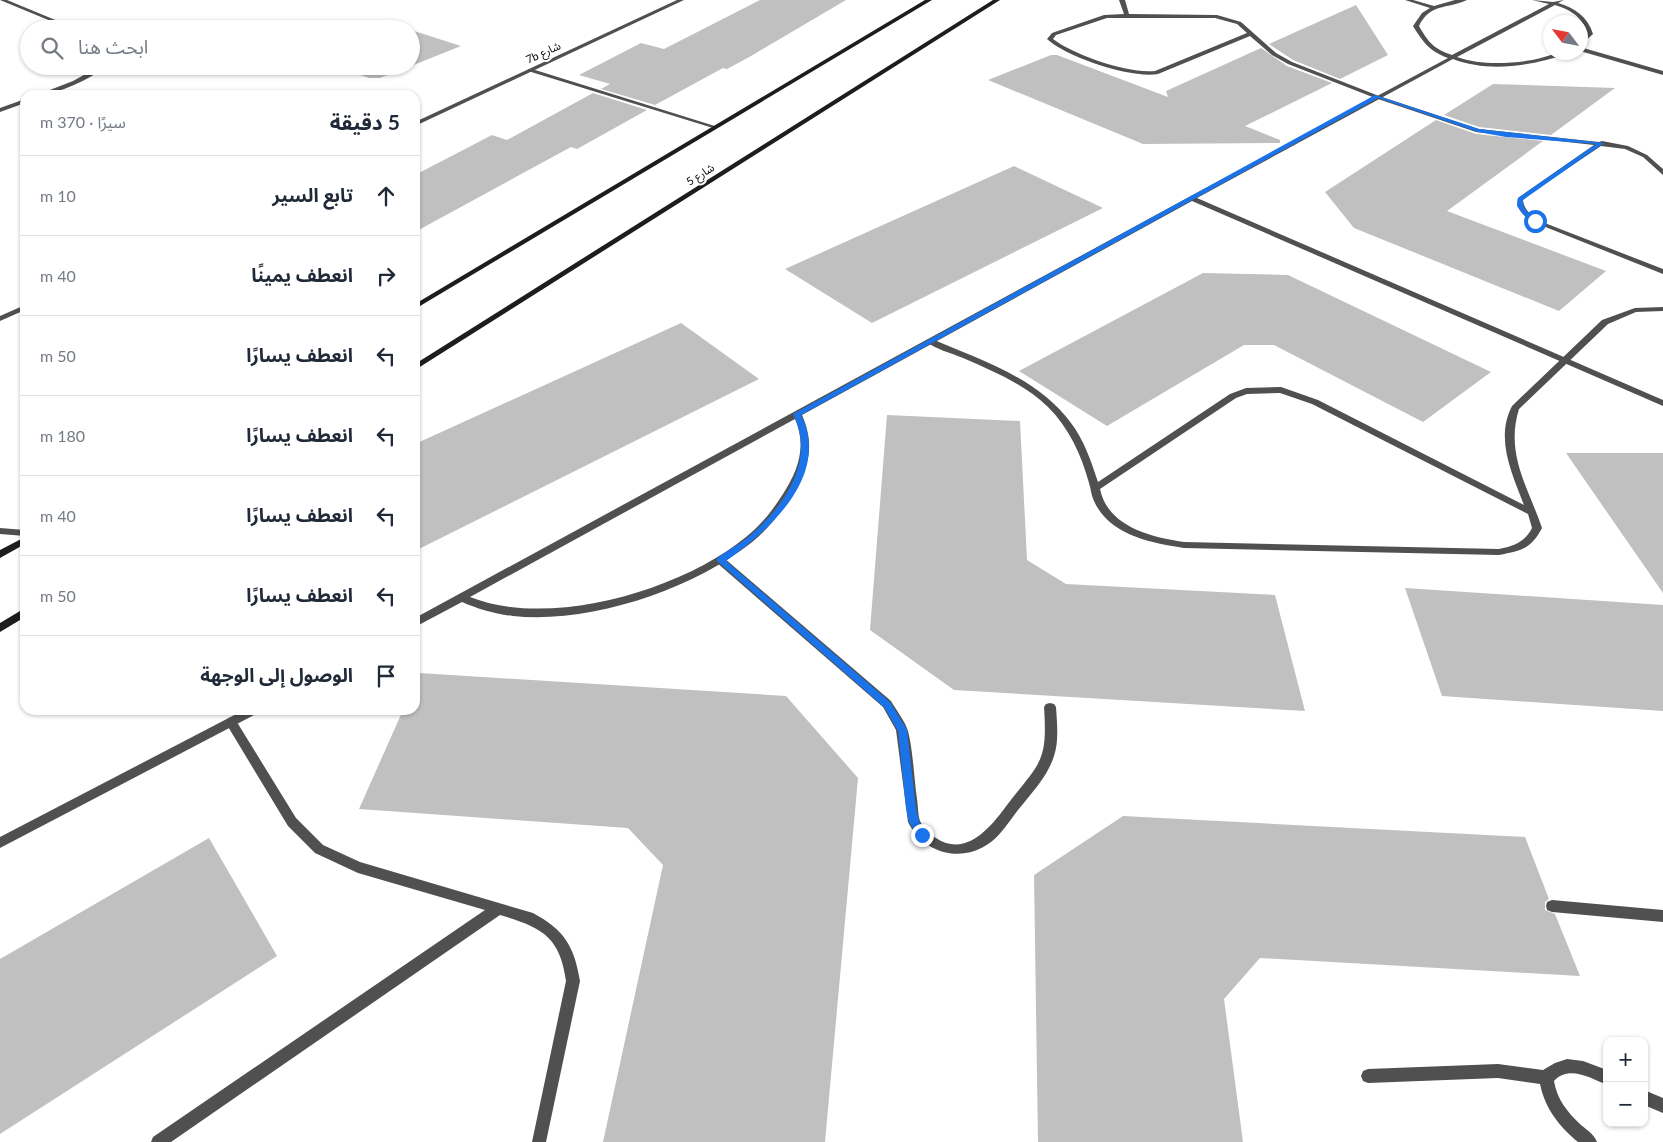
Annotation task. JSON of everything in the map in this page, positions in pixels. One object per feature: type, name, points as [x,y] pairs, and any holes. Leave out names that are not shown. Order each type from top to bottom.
[{"type":"street","points":[[3,0],[53,20]]},
{"type":"street","name":"7b شارع","points":[[420,122],[681,0]]},
{"type":"street","points":[[420,304],[929,0]]},
{"type":"street","name":"شارع 5","points":[[420,365],[997,0]]},
{"type":"street","points":[[1122,0],[1127,15]]},
{"type":"street","points":[[1408,0],[1435,8]]},
{"type":"street","points":[[1464,0],[1435,8],[1418,19],[1416,26],[1418,33],[1435,50],[1450,57],[1480,62],[1518,64],[1543,60]]},
{"type":"street","points":[[1535,0],[1558,2],[1578,15]]},
{"type":"street","points":[[420,620],[1377,96],[1558,2]]},
{"type":"street","points":[[1250,34],[1156,73],[1142,74],[1128,71],[1059,46],[1050,39],[1054,34],[1092,19],[1127,15],[1215,16],[1239,24],[1274,54],[1290,63],[1377,96],[1478,131],[1602,143],[1638,151],[1663,173]]},
{"type":"street","points":[[1588,25],[1590,34],[1588,36]]},
{"type":"street","points":[[1588,51],[1663,73]]},
{"type":"street","points":[[530,70],[715,127]]},
{"type":"street","points":[[53,90],[88,75]]},
{"type":"street","points":[[0,110],[20,103]]},
{"type":"street","points":[[1602,143],[1526,194],[1520,199],[1520,206],[1530,217],[1549,228],[1663,272]]},
{"type":"street","points":[[1191,198],[1663,403]]},
{"type":"street","points":[[0,319],[20,309]]},
{"type":"street","points":[[929,341],[1010,377],[1048,403],[1075,434],[1083,452],[1099,502],[1109,515],[1123,526],[1142,536],[1184,544],[1499,552],[1519,548],[1532,540],[1537,528],[1509,453],[1509,422],[1515,408],[1564,360],[1613,317],[1635,310],[1663,309]]},
{"type":"street","points":[[1095,488],[1233,396],[1263,389],[1281,390],[1316,402],[1533,513]]},
{"type":"street","points":[[462,598],[503,611],[553,612],[608,603],[649,592],[686,578],[720,560],[750,540],[773,518],[790,494],[804,463],[807,451],[803,426],[797,414]]},
{"type":"street","points":[[0,531],[20,532]]},
{"type":"street","points":[[0,555],[20,543]]},
{"type":"street","points":[[720,560],[887,704],[902,730],[914,822],[922,835],[936,844],[952,849],[969,847],[984,841],[1032,784],[1049,756],[1050,707]]},
{"type":"street","points":[[0,628],[20,615]]},
{"type":"street","points":[[0,843],[245,715]]},
{"type":"street","points":[[232,722],[292,822],[319,849],[358,867],[498,910],[528,916],[547,926],[562,940],[571,960],[574,981],[539,1142]]},
{"type":"street","points":[[1552,906],[1663,916]]},
{"type":"street","points":[[158,1142],[498,910]]},
{"type":"street","points":[[1546,1078],[1553,1069],[1564,1065],[1579,1066],[1603,1076]]},
{"type":"street","points":[[1368,1076],[1498,1070],[1546,1078]]},
{"type":"street","points":[[1546,1078],[1552,1103],[1561,1117],[1590,1142]]},
{"type":"street","points":[[1648,1099],[1663,1106]]},
{"type":"building","points":[[760,0],[846,0],[751,56],[727,69],[723,68],[655,105],[601,89],[610,84],[579,75],[641,43],[664,49]]},
{"type":"building","points":[[1356,5],[1388,55],[1340,79],[1293,60],[1269,44]]},
{"type":"building","points":[[420,33],[461,46],[420,62]]},
{"type":"building","points":[[1261,48],[1287,66],[1332,83],[1245,126],[1280,140],[1280,143],[1143,144],[988,80],[1051,55],[1057,55],[1168,97],[1166,91]]},
{"type":"building","points":[[360,75],[388,75],[380,78],[369,78]]},
{"type":"building","points":[[1493,84],[1615,88],[1551,135],[1479,127],[1444,115]]},
{"type":"building","points":[[593,93],[647,110],[577,149],[571,147],[420,229],[420,172],[492,135],[507,140]]},
{"type":"building","points":[[1436,120],[1476,134],[1543,141],[1447,211],[1606,271],[1559,311],[1354,228],[1325,192]]},
{"type":"building","points":[[1014,166],[1103,208],[872,323],[785,269]]},
{"type":"building","points":[[1203,273],[1288,275],[1491,372],[1423,422],[1274,345],[1244,345],[1107,426],[1019,371]]},
{"type":"building","points":[[681,323],[759,379],[420,548],[420,442]]},
{"type":"building","points":[[887,415],[1020,421],[1027,560],[1066,584],[1275,595],[1305,711],[954,690],[870,630]]},
{"type":"building","points":[[1566,453],[1663,453],[1663,593]]},
{"type":"building","points":[[1405,588],[1663,605],[1663,711],[1442,696]]},
{"type":"building","points":[[420,673],[786,696],[858,778],[825,1142],[603,1142],[663,865],[628,828],[359,809],[401,715],[420,715]]},
{"type":"building","points":[[1123,816],[1525,837],[1549,899],[1545,902],[1545,910],[1555,914],[1580,976],[1260,958],[1224,999],[1243,1142],[1038,1142],[1034,875]]},
{"type":"building","points":[[209,838],[277,956],[0,1134],[0,959]]},
{"type":"route","points":[[922,835],[914,822],[911,808],[902,730],[887,704],[720,560],[750,540],[773,518],[790,494],[804,463],[807,451],[803,426],[797,414],[1377,96],[1464,127],[1492,134],[1602,143],[1520,199],[1520,206],[1535,221]]}]
